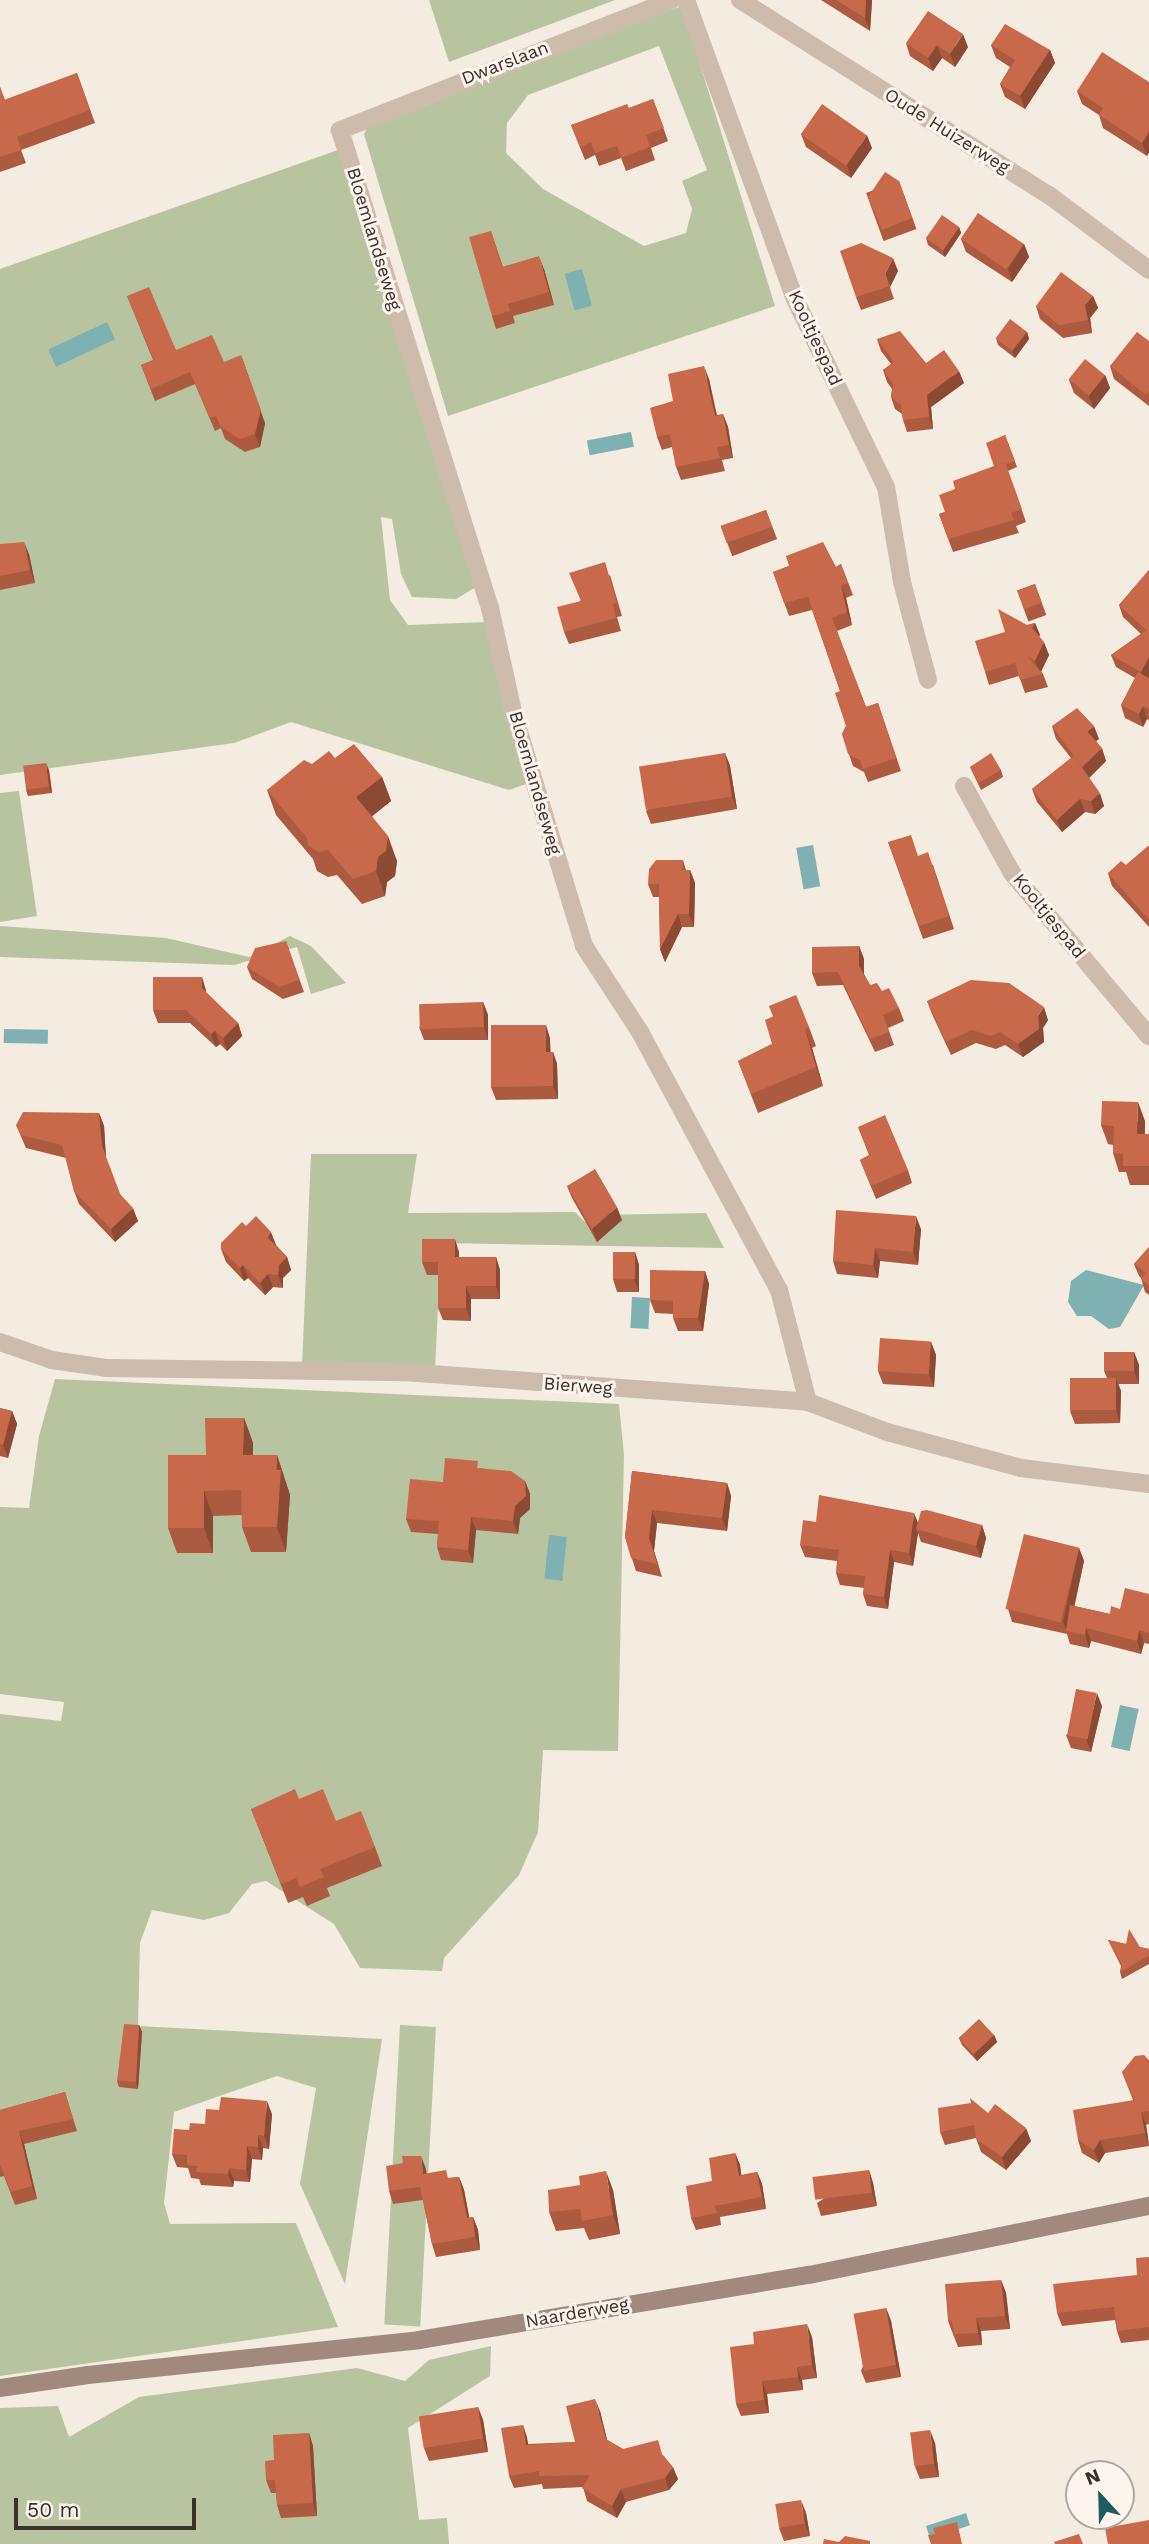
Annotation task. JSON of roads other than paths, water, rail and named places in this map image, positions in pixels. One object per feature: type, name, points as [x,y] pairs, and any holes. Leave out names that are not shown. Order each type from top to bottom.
[{"type":"main road","name":"Naarderweg","points":[[0,2388],[88,2375],[419,2340],[808,2275],[1149,2206]]},
{"type":"street","name":"Dwarslaan","points":[[340,130],[672,0]]},
{"type":"street","name":"Kooltjespad","points":[[686,0],[794,297],[886,487],[902,582],[928,680]]},
{"type":"street","name":"Oude Huizerweg","points":[[740,0],[1049,195],[1149,270]]},
{"type":"street","name":"Bloemlandseweg","points":[[340,130],[490,608],[513,712],[584,946],[640,1032],[779,1290],[808,1402]]},
{"type":"street","name":"Kooltjespad","points":[[964,786],[1012,873],[1149,1036]]},
{"type":"street","name":"Bierweg","points":[[0,1342],[52,1360],[107,1368],[404,1372],[808,1402],[887,1432],[1021,1468],[1149,1484]]},
{"type":"water","points":[[582,269],[592,306],[574,310],[565,274]]},
{"type":"water","points":[[107,322],[115,339],[56,367],[48,349]]},
{"type":"water","points":[[631,432],[634,447],[590,455],[587,441]]},
{"type":"water","points":[[813,845],[820,886],[804,889],[796,848]]},
{"type":"water","points":[[4,1029],[48,1030],[48,1044],[4,1043]]},
{"type":"water","points":[[1086,1270],[1144,1285],[1120,1327],[1109,1329],[1091,1316],[1077,1316],[1068,1302],[1071,1281]]},
{"type":"water","points":[[632,1297],[650,1298],[648,1329],[630,1328]]},
{"type":"water","points":[[549,1535],[567,1537],[562,1581],[544,1579]]},
{"type":"water","points":[[1120,1705],[1139,1709],[1130,1751],[1111,1747]]},
{"type":"water","points":[[966,2513],[970,2525],[930,2538],[926,2526]]}]
